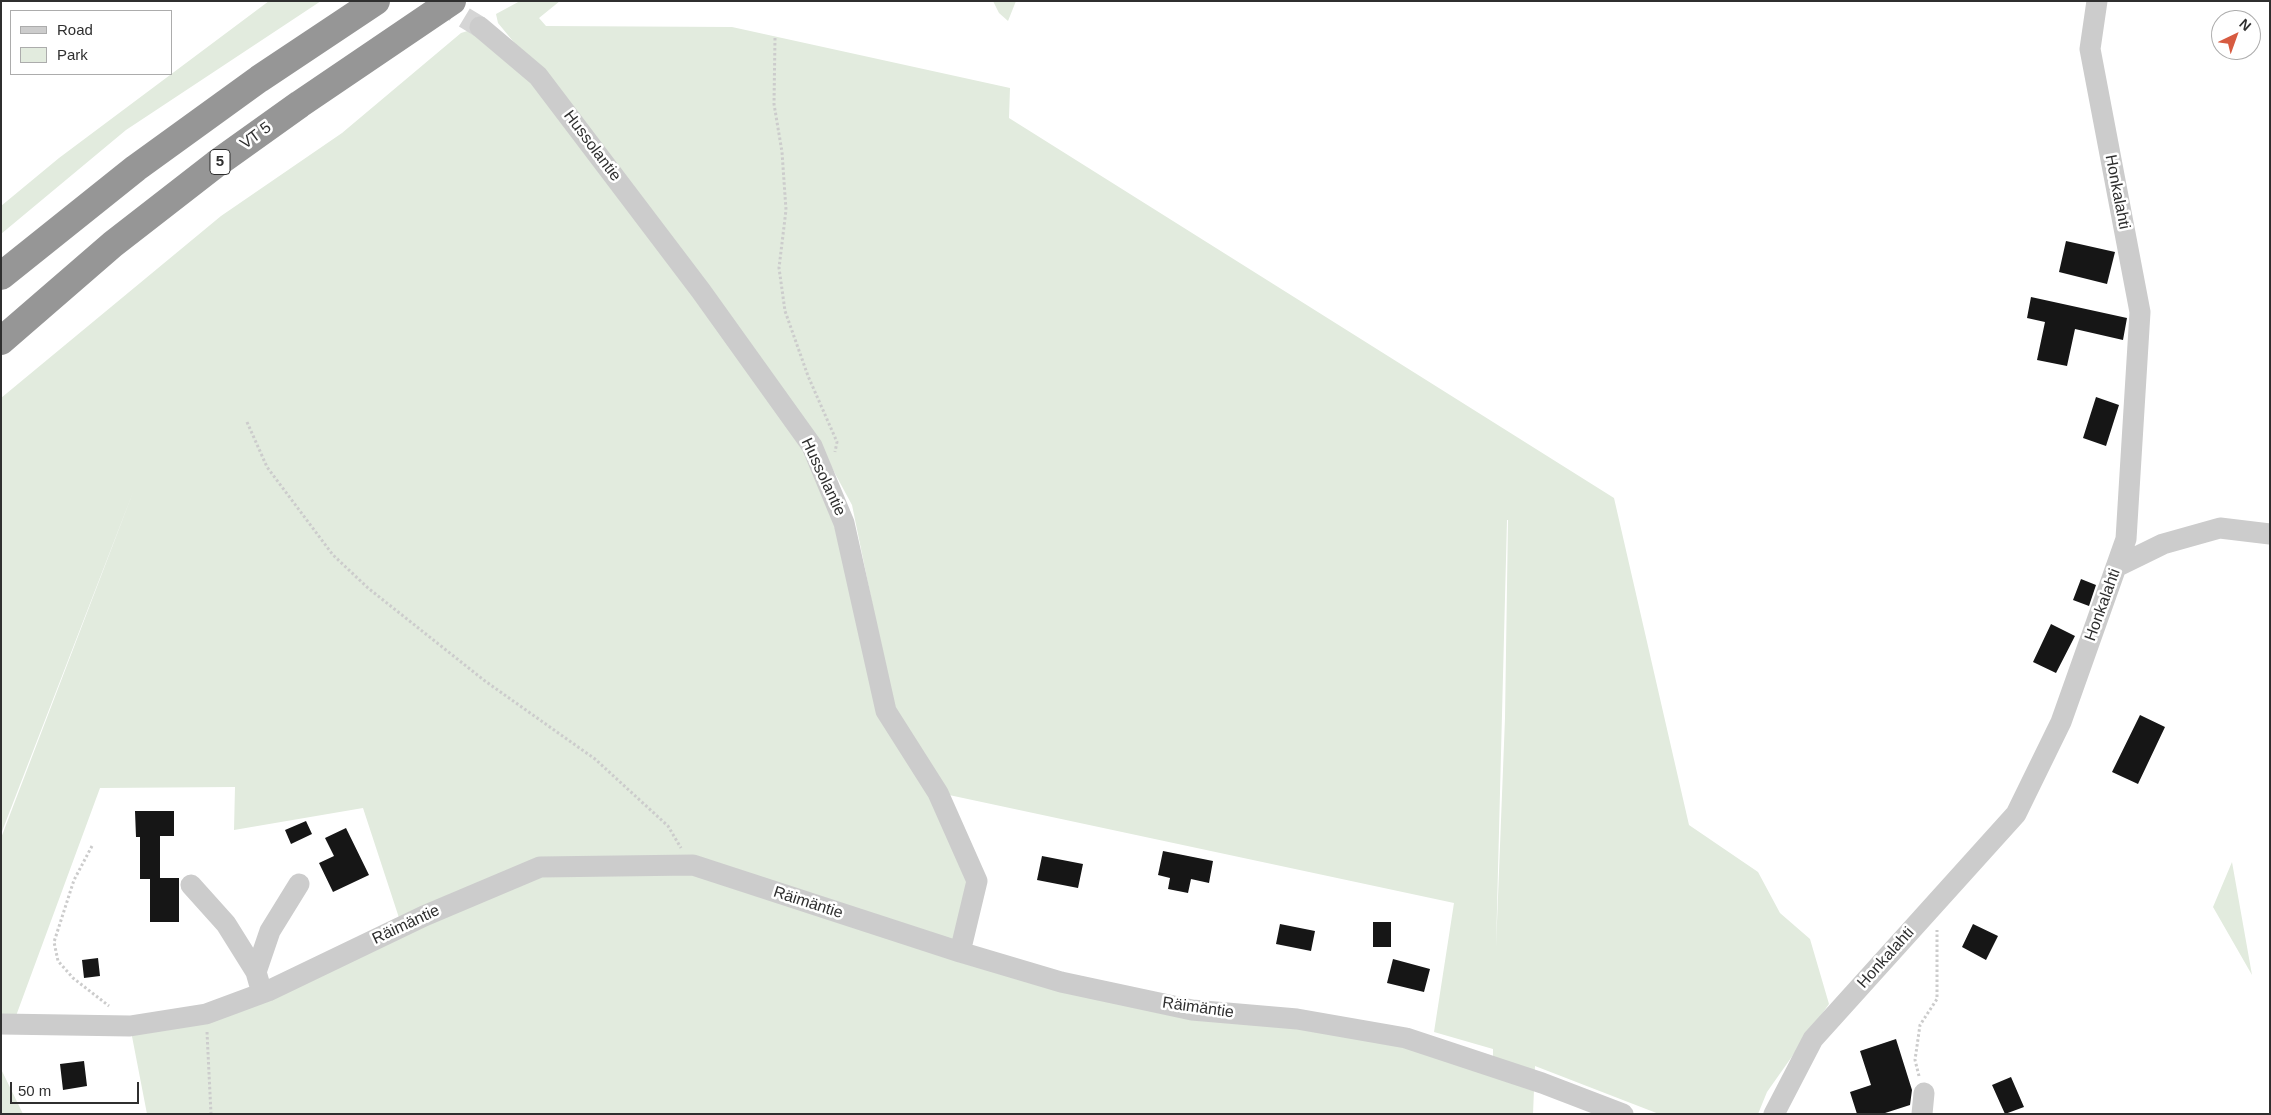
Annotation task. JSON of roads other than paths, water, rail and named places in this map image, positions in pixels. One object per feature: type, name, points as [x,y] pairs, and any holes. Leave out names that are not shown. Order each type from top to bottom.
[{"type":"highway","points":[[1,276],[166,146],[259,79],[376,1]]},
{"type":"highway","name":"VT 5","points":[[1,341],[113,244],[216,164],[308,98],[452,1]]},
{"type":"street","name":"Honkalahti","points":[[1774,1114],[1778,1102],[1813,1039],[2016,814],[2061,722],[2126,539],[2140,312],[2090,49],[2097,1]]},
{"type":"street","name":"Hussolantie","points":[[480,26],[538,76],[701,291],[812,446],[844,522],[886,711],[938,793],[977,881],[960,952]]},
{"type":"street","points":[[2116,567],[2164,544],[2220,528],[2270,534]]},
{"type":"street","name":"Räimäntie","points":[[1,1024],[130,1026],[206,1014],[262,993],[424,916],[540,867],[693,866],[960,952],[1061,982],[1192,1010],[1297,1019],[1406,1038],[1542,1082],[1623,1114]]},
{"type":"street","points":[[256,972],[270,932],[299,884]]},
{"type":"street","points":[[191,885],[226,924],[256,972],[262,993]]},
{"type":"tunnel","points":[[437,1],[480,27]]}]
